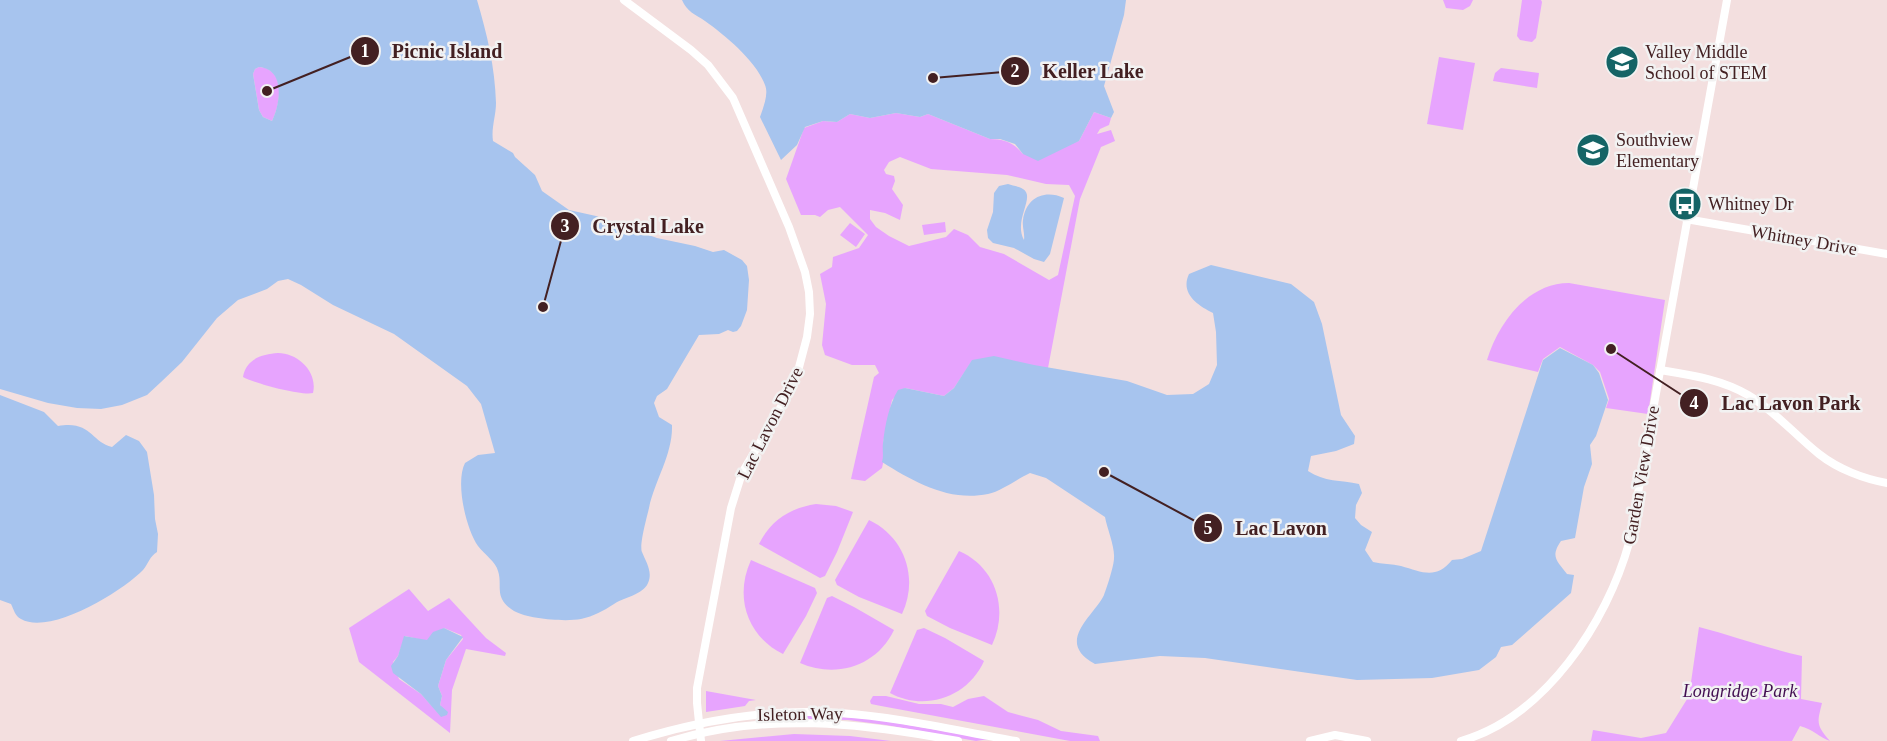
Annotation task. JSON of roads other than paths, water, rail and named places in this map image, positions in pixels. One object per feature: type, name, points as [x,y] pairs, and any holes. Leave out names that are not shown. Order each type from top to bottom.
[{"type":"main road","name":"Isleton Way","points":[[671,741],[746,715],[816,712],[867,715],[1016,741]]},
{"type":"main road","name":"Isleton Way","points":[[633,741],[759,724],[819,722],[886,728],[958,741]]},
{"type":"street","name":"Lac Lavon Drive","points":[[624,0],[708,65],[733,98],[789,227],[805,272],[809,292],[810,314],[807,337],[796,376],[742,473],[731,508],[697,688],[700,731]]},
{"type":"street","name":"Garden View Drive","points":[[1461,741],[1495,727],[1543,691],[1580,647],[1612,592],[1622,569],[1629,543],[1727,0]]},
{"type":"street","name":"Whitney Drive","points":[[1686,219],[1887,254]]},
{"type":"street","points":[[1660,370],[1722,383],[1746,394],[1766,407],[1821,456],[1850,472],[1887,483]]},
{"type":"street","points":[[1310,741],[1335,735],[1367,741]]},
{"type":"water","points":[[0,0],[477,0],[494,76],[496,103],[493,141],[513,153],[535,175],[542,191],[569,210],[596,216],[657,238],[713,252],[724,250],[742,260],[747,266],[749,280],[747,310],[741,326],[733,332],[728,330],[719,334],[699,335],[667,389],[657,396],[654,403],[659,417],[672,425],[672,436],[642,537],[641,548],[649,571],[648,583],[638,593],[581,619],[556,620],[520,614],[507,606],[501,597],[497,568],[478,546],[463,505],[461,482],[465,463],[478,455],[495,453],[481,404],[467,386],[394,334],[333,305],[288,279],[278,281],[267,289],[238,300],[217,318],[182,362],[147,395],[122,405],[101,409],[77,408],[48,403],[0,389]],"holes":[[[259,67],[268,69],[274,74],[279,89],[272,121],[263,117],[259,110],[253,74]]]},
{"type":"water","points":[[682,0],[1126,0],[1104,86],[1114,112],[1111,118],[1094,112],[1079,141],[1038,161],[1023,154],[1015,144],[1000,139],[990,139],[928,114],[920,117],[896,113],[870,118],[850,114],[837,122],[823,121],[805,127],[797,145],[781,160],[760,117],[766,93],[761,76],[731,41],[689,10]]},
{"type":"water","points":[[1008,184],[1023,189],[1026,193],[1021,225],[1024,240],[1023,220],[1032,201],[1043,195],[1057,195],[1064,198],[1050,254],[1044,262],[1014,248],[993,243],[988,238],[987,230],[993,212],[994,193],[999,186]]},
{"type":"water","points":[[1211,265],[1291,284],[1314,302],[1322,324],[1341,415],[1355,436],[1354,444],[1336,451],[1311,456],[1308,471],[1326,479],[1359,484],[1362,493],[1356,505],[1355,518],[1372,532],[1365,550],[1373,562],[1428,573],[1440,570],[1452,560],[1462,559],[1481,551],[1543,360],[1560,348],[1593,365],[1599,373],[1608,400],[1596,436],[1590,445],[1592,464],[1584,487],[1575,538],[1561,541],[1555,555],[1567,574],[1574,575],[1571,593],[1512,645],[1501,647],[1496,657],[1479,670],[1432,678],[1357,680],[1205,658],[1160,656],[1095,664],[1083,656],[1078,647],[1077,638],[1080,629],[1104,595],[1113,566],[1113,548],[1105,517],[1046,478],[1030,473],[988,494],[959,495],[946,493],[919,483],[882,462],[886,422],[898,390],[905,388],[944,396],[954,388],[972,360],[994,356],[1127,381],[1167,395],[1193,394],[1209,384],[1217,365],[1216,332],[1213,313],[1192,298],[1188,293],[1187,281],[1189,274]]},
{"type":"water","points":[[0,395],[44,412],[58,426],[69,425],[84,429],[99,441],[112,447],[126,435],[139,441],[147,452],[158,534],[157,552],[143,570],[120,589],[67,617],[34,623],[21,619],[16,615],[11,604],[0,600]]},
{"type":"water","points":[[444,628],[463,637],[446,660],[438,686],[442,696],[440,705],[448,712],[447,715],[441,717],[421,694],[393,673],[391,666],[398,656],[404,636],[427,640],[433,632]]},
{"type":"place","name":"Valley Middle School of STEM","points":[[1622,62]]},
{"type":"place","name":"Keller Lake","points":[[933,78]]},
{"type":"place","name":"Picnic Island","points":[[267,91]]},
{"type":"place","name":"Southview Elementary","points":[[1593,150]]},
{"type":"place","name":"Whitney Dr","points":[[1685,204]]},
{"type":"place","name":"Crystal Lake","points":[[543,307]]},
{"type":"place","name":"Lac Lavon Park","points":[[1611,349]]},
{"type":"place","name":"Lac Lavon","points":[[1104,472]]},
{"type":"park label","name":"Longridge Park","points":[[1740,691]]}]
